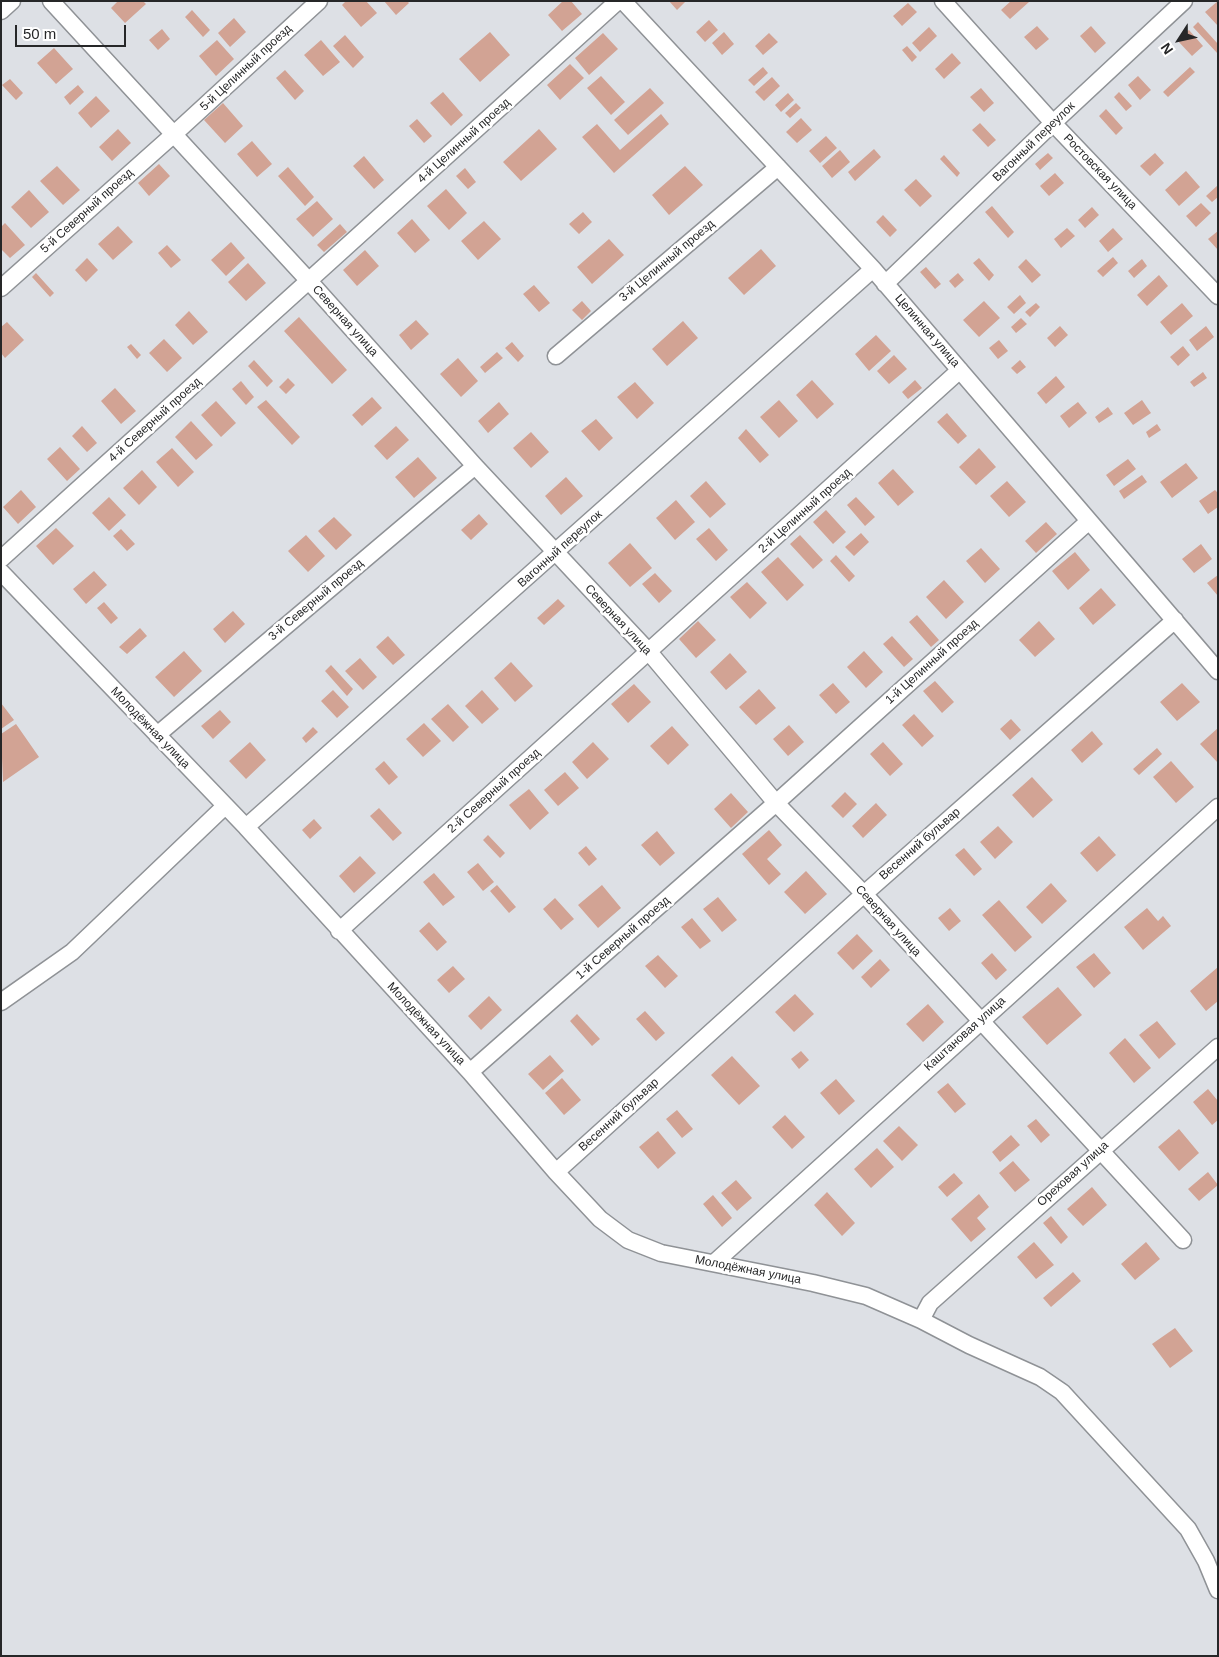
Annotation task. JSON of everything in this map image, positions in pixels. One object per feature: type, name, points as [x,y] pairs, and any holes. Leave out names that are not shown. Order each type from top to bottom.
[{"type":"street","points":[[1,11],[12,1]]},
{"type":"street","name":"Северная улица","points":[[51,1],[309,281],[475,466],[649,652],[776,803],[864,894],[1182,1240]]},
{"type":"street","name":"5-й Целинный проезд","points":[[174,135],[319,1]]},
{"type":"street","name":"4-й Целинный проезд","points":[[309,281],[618,1]]},
{"type":"street","name":"Целинная улица","points":[[623,1],[873,269],[1218,671]]},
{"type":"street","name":"Ростовская улица","points":[[943,1],[1053,123],[1218,296]]},
{"type":"street","name":"Вагонный переулок","points":[[886,284],[1053,123],[1184,1]]},
{"type":"street","name":"5-й Северный проезд","points":[[1,288],[174,135]]},
{"type":"street","name":"3-й Целинный проезд","points":[[556,356],[778,167]]},
{"type":"street","name":"Вагонный переулок","points":[[246,827],[556,554],[873,269]]},
{"type":"street","name":"4-й Северный проезд","points":[[1,559],[309,281]]},
{"type":"street","name":"2-й Целинный проезд","points":[[649,652],[960,370]]},
{"type":"street","name":"3-й Северный проезд","points":[[157,734],[475,466]]},
{"type":"street","name":"1-й Целинный проезд","points":[[776,803],[1089,521]]},
{"type":"street","name":"Молодёжная улица","points":[[1,572],[157,734],[224,807],[246,827],[339,931],[470,1072],[556,1172],[600,1219],[628,1240],[661,1253],[866,1296],[1040,1377],[1062,1392],[1188,1529],[1206,1561],[1218,1590]]},
{"type":"street","name":"Весенний бульвар","points":[[556,1172],[864,894],[1175,620]]},
{"type":"street","name":"2-й Северный проезд","points":[[339,931],[649,652]]},
{"type":"street","name":"1-й Северный проезд","points":[[470,1072],[776,803]]},
{"type":"street","points":[[1,1002],[72,952],[224,807]]},
{"type":"street","name":"Каштановая улица","points":[[714,1263],[979,1021],[1218,807]]},
{"type":"street","name":"Ореховая улица","points":[[920,1320],[930,1304],[1218,1046]]},
{"type":"building","points":[[118,1],[143,1],[146,4],[125,23],[111,8]]},
{"type":"building","points":[[346,1],[366,1],[377,13],[361,27],[342,5]]},
{"type":"building","points":[[384,1],[407,1],[409,3],[396,15]]},
{"type":"building","points":[[563,1],[571,1],[582,14],[562,31],[548,15]]},
{"type":"building","points":[[669,1],[686,1],[677,10]]},
{"type":"building","points":[[1011,1],[1029,2],[1010,19],[1001,10]]},
{"type":"building","points":[[1218,1],[1218,26],[1205,12]]},
{"type":"building","points":[[908,3],[917,12],[902,26],[893,16]]},
{"type":"building","points":[[192,10],[210,30],[203,37],[185,17]]},
{"type":"building","points":[[234,18],[246,32],[230,47],[218,33]]},
{"type":"building","points":[[709,20],[718,30],[705,42],[696,32]]},
{"type":"building","points":[[1198,22],[1218,44],[1218,54],[1193,27]]},
{"type":"building","points":[[1037,26],[1049,39],[1036,50],[1024,37]]},
{"type":"building","points":[[1091,26],[1106,43],[1095,53],[1080,36]]},
{"type":"building","points":[[929,27],[937,36],[920,52],[912,43]]},
{"type":"building","points":[[162,29],[170,39],[158,50],[149,40]]},
{"type":"building","points":[[1189,30],[1203,46],[1192,56],[1177,40]]},
{"type":"building","points":[[490,32],[510,55],[480,82],[459,59]]},
{"type":"building","points":[[724,32],[734,44],[722,55],[712,43]]},
{"type":"building","points":[[603,33],[618,49],[589,75],[575,58]]},
{"type":"building","points":[[769,33],[778,42],[763,55],[755,46]]},
{"type":"building","points":[[345,35],[364,57],[353,68],[333,46]]},
{"type":"building","points":[[217,40],[234,59],[216,76],[199,56]]},
{"type":"building","points":[[321,40],[340,62],[323,76],[304,55]]},
{"type":"building","points":[[907,46],[917,57],[912,62],[902,50]]},
{"type":"building","points":[[54,48],[73,69],[56,84],[37,63]]},
{"type":"building","points":[[952,53],[961,63],[944,79],[935,69]]},
{"type":"building","points":[[570,64],[584,78],[560,100],[547,85]]},
{"type":"building","points":[[763,67],[768,73],[754,86],[748,80]]},
{"type":"building","points":[[1190,67],[1195,72],[1168,97],[1163,92]]},
{"type":"building","points":[[285,70],[304,91],[295,100],[276,78]]},
{"type":"building","points":[[601,76],[625,102],[611,115],[587,88]]},
{"type":"building","points":[[1138,76],[1151,90],[1140,100],[1128,85]]},
{"type":"building","points":[[772,77],[780,86],[764,101],[755,92]]},
{"type":"building","points":[[10,79],[23,93],[16,100],[2,85]]},
{"type":"building","points":[[78,85],[84,92],[70,105],[64,97]]},
{"type":"building","points":[[650,88],[664,103],[628,135],[614,120]]},
{"type":"building","points":[[981,88],[994,103],[984,112],[970,97]]},
{"type":"building","points":[[443,92],[463,115],[451,126],[430,103]]},
{"type":"building","points":[[1119,92],[1132,106],[1126,111],[1114,97]]},
{"type":"building","points":[[788,93],[794,100],[781,112],[775,105]]},
{"type":"building","points":[[96,96],[110,111],[91,128],[78,113]]},
{"type":"building","points":[[223,103],[243,126],[225,143],[204,120]]},
{"type":"building","points":[[796,103],[801,108],[790,118],[785,113]]},
{"type":"building","points":[[1106,109],[1123,128],[1116,135],[1099,116]]},
{"type":"building","points":[[661,114],[669,124],[614,173],[582,137],[597,124],[620,150]]},
{"type":"building","points":[[801,118],[812,130],[797,143],[786,132]]},
{"type":"building","points":[[417,119],[432,136],[424,143],[409,126]]},
{"type":"building","points":[[980,123],[996,140],[988,147],[972,130]]},
{"type":"building","points":[[118,129],[131,143],[112,161],[99,147]]},
{"type":"building","points":[[539,129],[557,149],[521,181],[503,162]]},
{"type":"building","points":[[826,136],[837,148],[820,163],[809,151]]},
{"type":"building","points":[[252,141],[272,164],[257,177],[237,154]]},
{"type":"building","points":[[874,149],[881,157],[855,181],[848,172]]},
{"type":"building","points":[[840,150],[850,162],[832,178],[822,166]]},
{"type":"building","points":[[1048,153],[1053,158],[1040,170],[1035,164]]},
{"type":"building","points":[[1155,153],[1164,163],[1150,176],[1140,166]]},
{"type":"building","points":[[944,155],[960,173],[957,177],[940,159]]},
{"type":"building","points":[[364,156],[384,180],[374,189],[353,166]]},
{"type":"building","points":[[159,164],[170,176],[149,196],[138,183]]},
{"type":"building","points":[[57,166],[80,190],[63,205],[40,181]]},
{"type":"building","points":[[685,166],[703,185],[669,215],[652,195]]},
{"type":"building","points":[[288,167],[314,197],[305,206],[278,176]]},
{"type":"building","points":[[465,168],[476,182],[468,189],[456,176]]},
{"type":"building","points":[[1186,171],[1200,187],[1179,206],[1165,190]]},
{"type":"building","points":[[1055,173],[1064,183],[1049,196],[1040,186]]},
{"type":"building","points":[[916,179],[932,196],[920,207],[904,190]]},
{"type":"building","points":[[1218,185],[1218,197],[1212,202],[1206,196]]},
{"type":"building","points":[[446,189],[467,213],[449,230],[427,206]]},
{"type":"building","points":[[29,190],[49,212],[31,228],[11,207]]},
{"type":"building","points":[[317,201],[333,219],[313,237],[296,219]]},
{"type":"building","points":[[1201,203],[1211,213],[1196,227],[1186,216]]},
{"type":"building","points":[[992,206],[1014,232],[1008,238],[985,212]]},
{"type":"building","points":[[1092,207],[1099,215],[1085,228],[1078,220]]},
{"type":"building","points":[[583,212],[592,222],[579,234],[569,224]]},
{"type":"building","points":[[883,215],[897,230],[890,237],[876,222]]},
{"type":"building","points":[[412,219],[430,240],[415,253],[397,233]]},
{"type":"building","points":[[484,221],[501,239],[478,260],[461,241]]},
{"type":"building","points":[[5,223],[25,245],[10,258],[1,249],[1,227]]},
{"type":"building","points":[[340,224],[347,232],[324,252],[317,245]]},
{"type":"building","points":[[118,226],[133,242],[113,260],[98,244]]},
{"type":"building","points":[[1067,228],[1075,236],[1061,248],[1054,239]]},
{"type":"building","points":[[1113,228],[1123,239],[1108,252],[1099,241]]},
{"type":"building","points":[[1218,231],[1218,250],[1208,239]]},
{"type":"building","points":[[609,239],[624,255],[592,284],[577,267]]},
{"type":"building","points":[[231,242],[245,258],[226,276],[211,260]]},
{"type":"building","points":[[167,245],[181,260],[171,268],[158,253]]},
{"type":"building","points":[[761,249],[776,266],[744,295],[728,278]]},
{"type":"building","points":[[365,250],[379,266],[357,286],[343,270]]},
{"type":"building","points":[[1113,257],[1118,263],[1103,277],[1097,271]]},
{"type":"building","points":[[87,258],[98,270],[86,282],[75,270]]},
{"type":"building","points":[[979,258],[994,275],[989,281],[973,263]]},
{"type":"building","points":[[1026,259],[1041,275],[1032,283],[1018,267]]},
{"type":"building","points":[[1142,259],[1147,266],[1134,278],[1128,271]]},
{"type":"building","points":[[248,263],[266,283],[246,301],[228,282]]},
{"type":"building","points":[[926,267],[941,284],[935,289],[920,272]]},
{"type":"building","points":[[36,273],[54,293],[50,297],[32,277]]},
{"type":"building","points":[[958,273],[964,280],[955,288],[949,281]]},
{"type":"building","points":[[1159,275],[1168,286],[1147,306],[1137,295]]},
{"type":"building","points":[[534,285],[550,303],[539,312],[523,294]]},
{"type":"building","points":[[1020,295],[1026,303],[1014,314],[1007,307]]},
{"type":"building","points":[[582,301],[591,311],[582,320],[572,310]]},
{"type":"building","points":[[984,301],[1000,318],[979,337],[963,320]]},
{"type":"building","points":[[1036,303],[1040,307],[1030,317],[1025,312]]},
{"type":"building","points":[[1182,303],[1193,316],[1171,335],[1160,322]]},
{"type":"building","points":[[189,311],[208,332],[193,345],[175,325]]},
{"type":"building","points":[[299,317],[347,370],[332,384],[284,331]]},
{"type":"building","points":[[1021,318],[1027,324],[1016,333],[1011,327]]},
{"type":"building","points":[[416,320],[429,334],[411,350],[399,335]]},
{"type":"building","points":[[683,321],[698,338],[667,366],[652,349]]},
{"type":"building","points":[[7,322],[24,340],[5,358],[1,353],[1,327]]},
{"type":"building","points":[[1060,326],[1068,335],[1055,347],[1047,338]]},
{"type":"building","points":[[1206,326],[1214,337],[1197,351],[1189,340]]},
{"type":"building","points":[[876,335],[891,351],[869,371],[855,354]]},
{"type":"building","points":[[164,339],[182,358],[167,372],[149,353]]},
{"type":"building","points":[[999,340],[1008,351],[998,359],[989,348]]},
{"type":"building","points":[[512,342],[524,356],[518,362],[505,348]]},
{"type":"building","points":[[131,344],[141,355],[137,359],[127,347]]},
{"type":"building","points":[[1183,346],[1190,355],[1178,366],[1170,357]]},
{"type":"building","points":[[497,352],[503,358],[485,373],[480,367]]},
{"type":"building","points":[[894,355],[907,369],[889,384],[877,371]]},
{"type":"building","points":[[458,358],[478,381],[461,397],[440,374]]},
{"type":"building","points":[[254,360],[273,381],[267,387],[248,366]]},
{"type":"building","points":[[1020,360],[1026,367],[1017,374],[1011,368]]},
{"type":"building","points":[[1203,372],[1207,378],[1194,387],[1190,382]]},
{"type":"building","points":[[1056,376],[1065,387],[1046,404],[1037,393]]},
{"type":"building","points":[[288,378],[295,385],[286,394],[279,387]]},
{"type":"building","points":[[812,380],[834,404],[817,419],[796,395]]},
{"type":"building","points":[[915,380],[922,388],[908,399],[902,392]]},
{"type":"building","points":[[241,381],[254,397],[246,405],[232,389]]},
{"type":"building","points":[[635,382],[654,403],[637,419],[617,397]]},
{"type":"building","points":[[115,388],[136,411],[121,424],[101,401]]},
{"type":"building","points":[[372,397],[382,408],[362,426],[352,415]]},
{"type":"building","points":[[266,400],[300,437],[292,445],[257,407]]},
{"type":"building","points":[[779,400],[798,421],[779,438],[760,417]]},
{"type":"building","points":[[1142,400],[1151,413],[1133,425],[1124,413]]},
{"type":"building","points":[[216,401],[236,423],[221,437],[201,415]]},
{"type":"building","points":[[499,402],[509,414],[488,433],[478,421]]},
{"type":"building","points":[[1078,402],[1087,413],[1069,428],[1060,416]]},
{"type":"building","points":[[1108,407],[1113,414],[1099,423],[1095,417]]},
{"type":"building","points":[[947,413],[967,436],[958,444],[937,422]]},
{"type":"building","points":[[596,419],[613,438],[599,451],[581,431]]},
{"type":"building","points":[[191,421],[213,445],[196,460],[175,437]]},
{"type":"building","points":[[1157,424],[1161,430],[1149,438],[1146,432]]},
{"type":"building","points":[[82,426],[97,443],[87,452],[72,436]]},
{"type":"building","points":[[396,426],[409,440],[387,460],[374,446]]},
{"type":"building","points":[[746,429],[769,455],[760,463],[738,438]]},
{"type":"building","points":[[531,432],[549,452],[531,468],[513,448]]},
{"type":"building","points":[[60,447],[80,469],[67,481],[47,459]]},
{"type":"building","points":[[172,448],[194,472],[178,487],[156,462]]},
{"type":"building","points":[[979,448],[996,467],[976,485],[959,467]]},
{"type":"building","points":[[418,457],[437,478],[414,498],[395,477]]},
{"type":"building","points":[[1128,459],[1136,469],[1114,486],[1106,475]]},
{"type":"building","points":[[1186,463],[1198,478],[1172,498],[1160,482]]},
{"type":"building","points":[[893,469],[914,492],[898,506],[878,483]]},
{"type":"building","points":[[142,470],[157,487],[139,505],[123,488]]},
{"type":"building","points":[[1142,475],[1147,482],[1124,499],[1119,491]]},
{"type":"building","points":[[566,477],[583,496],[561,515],[545,496]]},
{"type":"building","points":[[706,481],[726,504],[710,518],[690,496]]},
{"type":"building","points":[[1007,481],[1026,502],[1009,517],[990,496]]},
{"type":"building","points":[[21,490],[36,507],[18,524],[3,507]]},
{"type":"building","points":[[1215,490],[1218,493],[1218,507],[1208,514],[1199,501]]},
{"type":"building","points":[[109,497],[126,515],[109,531],[92,513]]},
{"type":"building","points":[[856,497],[875,517],[865,526],[847,505]]},
{"type":"building","points":[[676,500],[695,522],[675,540],[656,518]]},
{"type":"building","points":[[826,510],[846,532],[833,544],[813,522]]},
{"type":"building","points":[[479,514],[488,524],[471,540],[461,530]]},
{"type":"building","points":[[334,517],[352,535],[336,550],[318,531]]},
{"type":"building","points":[[1046,522],[1057,534],[1036,553],[1025,541]]},
{"type":"building","points":[[56,528],[74,546],[53,565],[36,546]]},
{"type":"building","points":[[709,528],[728,550],[716,561],[696,539]]},
{"type":"building","points":[[121,529],[135,544],[127,551],[113,536]]},
{"type":"building","points":[[861,533],[869,542],[854,556],[845,547]]},
{"type":"building","points":[[306,535],[325,556],[308,572],[288,551]]},
{"type":"building","points":[[800,535],[823,560],[813,569],[790,544]]},
{"type":"building","points":[[630,543],[652,568],[630,587],[608,563]]},
{"type":"building","points":[[1201,544],[1212,559],[1194,573],[1182,559]]},
{"type":"building","points":[[981,548],[1000,569],[985,583],[966,561]]},
{"type":"building","points":[[1075,552],[1090,570],[1068,590],[1052,571]]},
{"type":"building","points":[[836,555],[855,576],[849,582],[830,561]]},
{"type":"building","points":[[778,557],[804,585],[787,601],[761,572]]},
{"type":"building","points":[[94,571],[107,585],[86,604],[73,589]]},
{"type":"building","points":[[655,573],[672,591],[659,603],[642,584]]},
{"type":"building","points":[[1218,575],[1218,596],[1207,583]]},
{"type":"building","points":[[944,580],[964,602],[946,619],[926,597]]},
{"type":"building","points":[[747,582],[767,603],[750,619],[730,597]]},
{"type":"building","points":[[1101,588],[1116,605],[1093,625],[1079,608]]},
{"type":"building","points":[[558,599],[565,606],[544,625],[537,618]]},
{"type":"building","points":[[104,602],[118,618],[111,624],[97,608]]},
{"type":"building","points":[[233,611],[245,624],[225,643],[213,629]]},
{"type":"building","points":[[917,615],[939,640],[931,647],[909,622]]},
{"type":"building","points":[[698,621],[716,640],[696,658],[679,639]]},
{"type":"building","points":[[1039,621],[1055,639],[1035,657],[1019,640]]},
{"type":"building","points":[[140,628],[147,636],[127,654],[119,647]]},
{"type":"building","points":[[388,636],[405,655],[393,665],[376,647]]},
{"type":"building","points":[[892,636],[913,659],[904,667],[883,644]]},
{"type":"building","points":[[184,651],[202,671],[174,697],[155,677]]},
{"type":"building","points":[[864,651],[883,672],[866,688],[847,667]]},
{"type":"building","points":[[730,653],[747,672],[726,690],[710,672]]},
{"type":"building","points":[[360,658],[377,677],[363,690],[345,671]]},
{"type":"building","points":[[511,662],[533,686],[515,702],[494,678]]},
{"type":"building","points":[[331,665],[353,689],[347,696],[325,671]]},
{"type":"building","points":[[935,681],[954,702],[942,713],[923,691]]},
{"type":"building","points":[[833,683],[850,702],[836,714],[819,695]]},
{"type":"building","points":[[1182,683],[1200,702],[1177,721],[1160,702]]},
{"type":"building","points":[[634,684],[651,702],[628,723],[611,704]]},
{"type":"building","points":[[759,689],[776,708],[756,725],[739,707]]},
{"type":"building","points":[[333,690],[349,707],[337,718],[321,701]]},
{"type":"building","points":[[482,690],[499,709],[482,724],[465,706]]},
{"type":"building","points":[[1,703],[14,720],[1,729]]},
{"type":"building","points":[[448,704],[469,727],[453,742],[431,719]]},
{"type":"building","points":[[220,710],[231,722],[213,739],[201,726]]},
{"type":"building","points":[[914,714],[934,736],[922,747],[902,725]]},
{"type":"building","points":[[1011,719],[1021,730],[1010,740],[1000,729]]},
{"type":"building","points":[[424,723],[441,741],[423,757],[406,739]]},
{"type":"building","points":[[16,724],[39,757],[3,782],[1,734]]},
{"type":"building","points":[[789,725],[804,742],[788,756],[773,739]]},
{"type":"building","points":[[672,726],[689,745],[668,765],[650,746]]},
{"type":"building","points":[[313,727],[318,732],[306,743],[302,738]]},
{"type":"building","points":[[1218,728],[1218,763],[1200,744]]},
{"type":"building","points":[[1092,731],[1103,744],[1082,763],[1071,750]]},
{"type":"building","points":[[250,742],[266,760],[246,779],[229,761]]},
{"type":"building","points":[[593,742],[609,759],[587,779],[572,762]]},
{"type":"building","points":[[883,742],[903,764],[890,776],[870,754]]},
{"type":"building","points":[[1157,748],[1162,754],[1139,775],[1133,769]]},
{"type":"building","points":[[384,761],[398,777],[389,785],[375,769]]},
{"type":"building","points":[[1171,761],[1194,787],[1176,803],[1153,777]]},
{"type":"building","points":[[565,772],[579,788],[558,806],[544,790]]},
{"type":"building","points":[[1032,777],[1053,800],[1033,818],[1012,795]]},
{"type":"building","points":[[529,789],[549,813],[530,830],[509,805]]},
{"type":"building","points":[[845,792],[857,804],[843,818],[831,806]]},
{"type":"building","points":[[731,793],[748,812],[731,828],[714,809]]},
{"type":"building","points":[[876,803],[887,815],[863,838],[852,826]]},
{"type":"building","points":[[379,808],[402,833],[393,841],[370,816]]},
{"type":"building","points":[[314,819],[322,828],[310,839],[302,830]]},
{"type":"building","points":[[998,826],[1013,842],[995,859],[980,842]]},
{"type":"building","points":[[769,830],[782,845],[767,859],[781,874],[769,885],[742,854]]},
{"type":"building","points":[[657,831],[675,853],[660,866],[641,845]]},
{"type":"building","points":[[488,835],[505,853],[500,858],[483,840]]},
{"type":"building","points":[[1099,836],[1116,855],[1097,872],[1080,853]]},
{"type":"building","points":[[586,846],[597,859],[589,866],[578,853]]},
{"type":"building","points":[[964,848],[982,869],[974,876],[955,855]]},
{"type":"building","points":[[360,856],[376,873],[354,893],[339,876]]},
{"type":"building","points":[[478,863],[494,882],[483,891],[467,872]]},
{"type":"building","points":[[806,871],[827,894],[805,914],[784,892]]},
{"type":"building","points":[[434,873],[455,897],[443,906],[423,882]]},
{"type":"building","points":[[1051,883],[1067,901],[1042,924],[1026,907]]},
{"type":"building","points":[[497,885],[516,907],[509,913],[490,891]]},
{"type":"building","points":[[602,885],[621,908],[598,928],[578,905]]},
{"type":"building","points":[[718,897],[737,920],[722,932],[703,909]]},
{"type":"building","points":[[555,898],[574,919],[561,930],[543,909]]},
{"type":"building","points":[[999,900],[1032,937],[1015,952],[982,915]]},
{"type":"building","points":[[950,908],[961,921],[949,931],[938,918]]},
{"type":"building","points":[[1147,908],[1158,921],[1163,916],[1171,926],[1143,950],[1124,927]]},
{"type":"building","points":[[692,918],[711,941],[700,949],[681,927]]},
{"type":"building","points":[[429,922],[447,942],[437,951],[419,931]]},
{"type":"building","points":[[857,934],[873,951],[853,970],[837,953]]},
{"type":"building","points":[[992,953],[1007,970],[996,980],[981,963]]},
{"type":"building","points":[[1094,953],[1111,973],[1094,988],[1076,967]]},
{"type":"building","points":[[658,955],[678,976],[665,988],[645,966]]},
{"type":"building","points":[[880,959],[890,970],[871,988],[861,977]]},
{"type":"building","points":[[453,966],[465,979],[449,993],[437,980]]},
{"type":"building","points":[[1218,967],[1218,1001],[1206,1011],[1190,991]]},
{"type":"building","points":[[1058,987],[1082,1015],[1047,1045],[1022,1017]]},
{"type":"building","points":[[795,994],[814,1014],[794,1032],[775,1012]]},
{"type":"building","points":[[489,996],[502,1010],[481,1030],[468,1016]]},
{"type":"building","points":[[928,1004],[944,1022],[923,1042],[906,1024]]},
{"type":"building","points":[[645,1011],[665,1033],[656,1041],[636,1019]]},
{"type":"building","points":[[577,1014],[600,1039],[592,1046],[570,1021]]},
{"type":"building","points":[[1157,1021],[1176,1044],[1159,1059],[1139,1035]]},
{"type":"building","points":[[1125,1038],[1151,1068],[1134,1083],[1109,1053]]},
{"type":"building","points":[[801,1051],[809,1060],[799,1069],[791,1059]]},
{"type":"building","points":[[550,1055],[564,1071],[543,1090],[528,1074]]},
{"type":"building","points":[[732,1056],[760,1086],[739,1105],[711,1075]]},
{"type":"building","points":[[562,1078],[581,1100],[564,1115],[545,1093]]},
{"type":"building","points":[[836,1079],[855,1101],[839,1115],[820,1093]]},
{"type":"building","points":[[948,1083],[966,1104],[955,1113],[937,1092]]},
{"type":"building","points":[[1208,1089],[1218,1101],[1218,1120],[1212,1125],[1193,1102]]},
{"type":"building","points":[[677,1110],[693,1129],[682,1138],[666,1119]]},
{"type":"building","points":[[785,1115],[805,1137],[792,1149],[772,1127]]},
{"type":"building","points":[[1036,1119],[1050,1135],[1041,1143],[1027,1126]]},
{"type":"building","points":[[899,1126],[918,1145],[902,1161],[883,1141]]},
{"type":"building","points":[[1179,1129],[1199,1153],[1179,1171],[1158,1147]]},
{"type":"building","points":[[658,1131],[676,1153],[658,1169],[639,1147]]},
{"type":"building","points":[[1011,1135],[1020,1145],[1000,1162],[992,1152]]},
{"type":"building","points":[[877,1148],[894,1167],[871,1188],[854,1169]]},
{"type":"building","points":[[1013,1161],[1030,1180],[1015,1192],[999,1173]]},
{"type":"building","points":[[1208,1172],[1218,1185],[1199,1201],[1188,1189]]},
{"type":"building","points":[[954,1173],[963,1183],[947,1197],[938,1187]]},
{"type":"building","points":[[736,1180],[752,1198],[737,1211],[721,1193]]},
{"type":"building","points":[[1092,1187],[1107,1205],[1083,1226],[1067,1209]]},
{"type":"building","points":[[827,1192],[855,1223],[842,1236],[814,1205]]},
{"type":"building","points":[[979,1194],[989,1207],[977,1218],[986,1229],[971,1242],[951,1219]]},
{"type":"building","points":[[713,1195],[732,1218],[722,1227],[703,1204]]},
{"type":"building","points":[[1051,1216],[1068,1237],[1061,1244],[1043,1223]]},
{"type":"building","points":[[1034,1242],[1054,1265],[1036,1279],[1017,1257]]},
{"type":"building","points":[[1146,1242],[1160,1259],[1135,1280],[1121,1264]]},
{"type":"building","points":[[1073,1272],[1081,1281],[1051,1307],[1043,1298]]},
{"type":"building","points":[[1175,1328],[1193,1351],[1170,1368],[1152,1344]]}]
